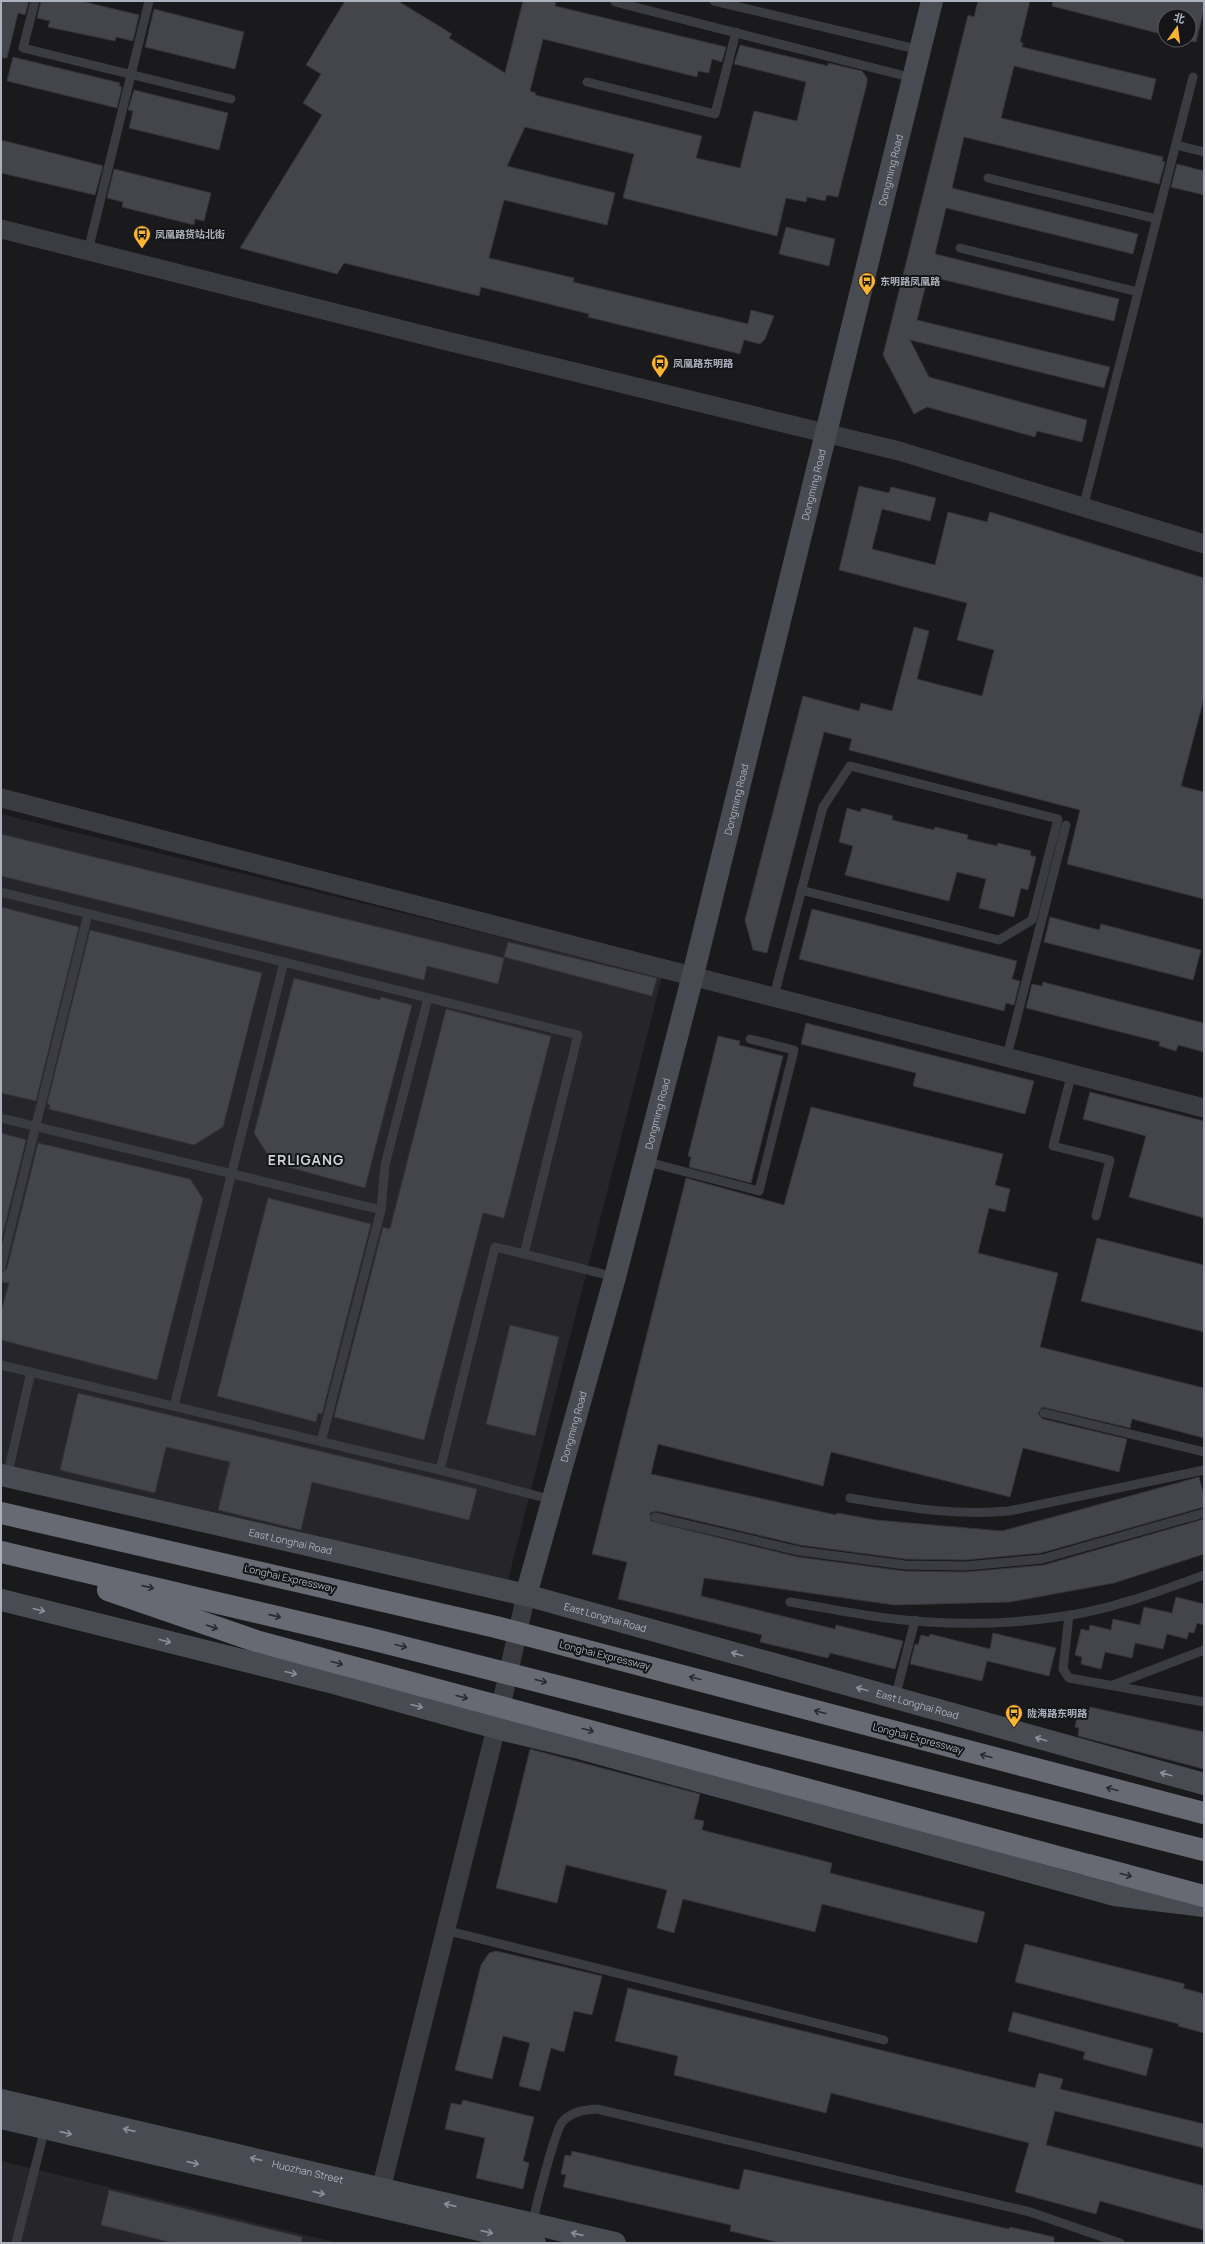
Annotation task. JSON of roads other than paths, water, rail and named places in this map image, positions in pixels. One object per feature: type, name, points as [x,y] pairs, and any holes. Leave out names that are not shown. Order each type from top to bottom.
[{"type":"highway","name":"Longhai Expressway","points":[[1,1513],[496,1627],[1204,1813]]},
{"type":"highway","points":[[9,1554],[371,1639],[1204,1850]]},
{"type":"highway","points":[[9,1554],[214,1628],[256,1641],[1204,1896]]},
{"type":"street","name":"Dongming Road","points":[[526,1595],[554,1500],[615,1277],[693,975],[932,1]]},
{"type":"street","points":[[1,229],[899,452],[1204,544]]},
{"type":"street","points":[[1,798],[693,975],[1204,1108]]},
{"type":"street","name":"East Longhai Road","points":[[4,1476],[526,1595],[1204,1784]]},
{"type":"street","points":[[381,2189],[496,1728],[526,1595]]},
{"type":"street","points":[[1,1600],[326,1681],[496,1728],[575,1747],[1114,1896],[1204,1906]]},
{"type":"street","name":"Huozhan Street","points":[[1,2100],[381,2189],[533,2233]]},
{"type":"street","name":"Huozhan Street","points":[[1,2118],[533,2233],[615,2243]]},
{"type":"lane","points":[[35,1],[24,48],[230,98]]},
{"type":"lane","points":[[88,250],[149,1]]},
{"type":"lane","points":[[714,1],[920,50]]},
{"type":"lane","points":[[615,2],[913,78]]},
{"type":"lane","points":[[587,82],[715,114],[736,32]]},
{"type":"lane","points":[[1083,508],[1193,77]]},
{"type":"lane","points":[[1176,145],[1204,152]]},
{"type":"lane","points":[[988,178],[1157,219]]},
{"type":"lane","points":[[960,248],[1138,292]]},
{"type":"lane","points":[[774,996],[823,807],[850,766],[1058,819],[1032,920],[999,940],[802,890]]},
{"type":"lane","points":[[1007,1056],[1066,825]]},
{"type":"lane","points":[[1,892],[578,1035],[524,1254]]},
{"type":"lane","points":[[1,1267],[88,914]]},
{"type":"lane","points":[[174,1406],[284,962]]},
{"type":"lane","points":[[321,1442],[380,1210],[385,1165],[428,998]]},
{"type":"lane","points":[[644,1161],[759,1191],[794,1050],[750,1039]]},
{"type":"lane","points":[[1072,1073],[1053,1146],[1110,1160],[1096,1216]]},
{"type":"lane","points":[[1,1118],[380,1210]]},
{"type":"lane","points":[[440,1470],[495,1247],[615,1277]]},
{"type":"lane","points":[[1,1365],[440,1470],[554,1500]]},
{"type":"lane","points":[[4,1476],[31,1372]]},
{"type":"lane","points":[[1044,1413],[1204,1452]]},
{"type":"lane","points":[[850,1498],[927,1511],[980,1514],[1009,1511],[1204,1470]]},
{"type":"lane","points":[[655,1517],[799,1551],[905,1565],[965,1566],[1042,1559],[1204,1513]]},
{"type":"lane","points":[[790,1602],[886,1618],[944,1622],[1000,1621],[1070,1615],[1108,1606],[1204,1575]]},
{"type":"lane","points":[[1070,1615],[1062,1669],[1069,1678],[1204,1702]]},
{"type":"lane","points":[[895,1698],[915,1620]]},
{"type":"lane","points":[[1112,1685],[1204,1650]]},
{"type":"lane","points":[[445,1930],[884,2040]]},
{"type":"lane","points":[[533,2233],[559,2126],[576,2112],[597,2109],[1030,2212],[1120,2243]]},
{"type":"lane","points":[[16,2243],[45,2128]]},
{"type":"place","name":"凤凰路货站北街","points":[[142,249]]},
{"type":"place","name":"东明路凤凰路","points":[[867,296]]},
{"type":"place","name":"凤凰路东明路","points":[[660,378]]},
{"type":"place","name":"陇海路东明路","points":[[1014,1728]]},
{"type":"district","name":"ERLIGANG","points":[[306,1159]]}]
